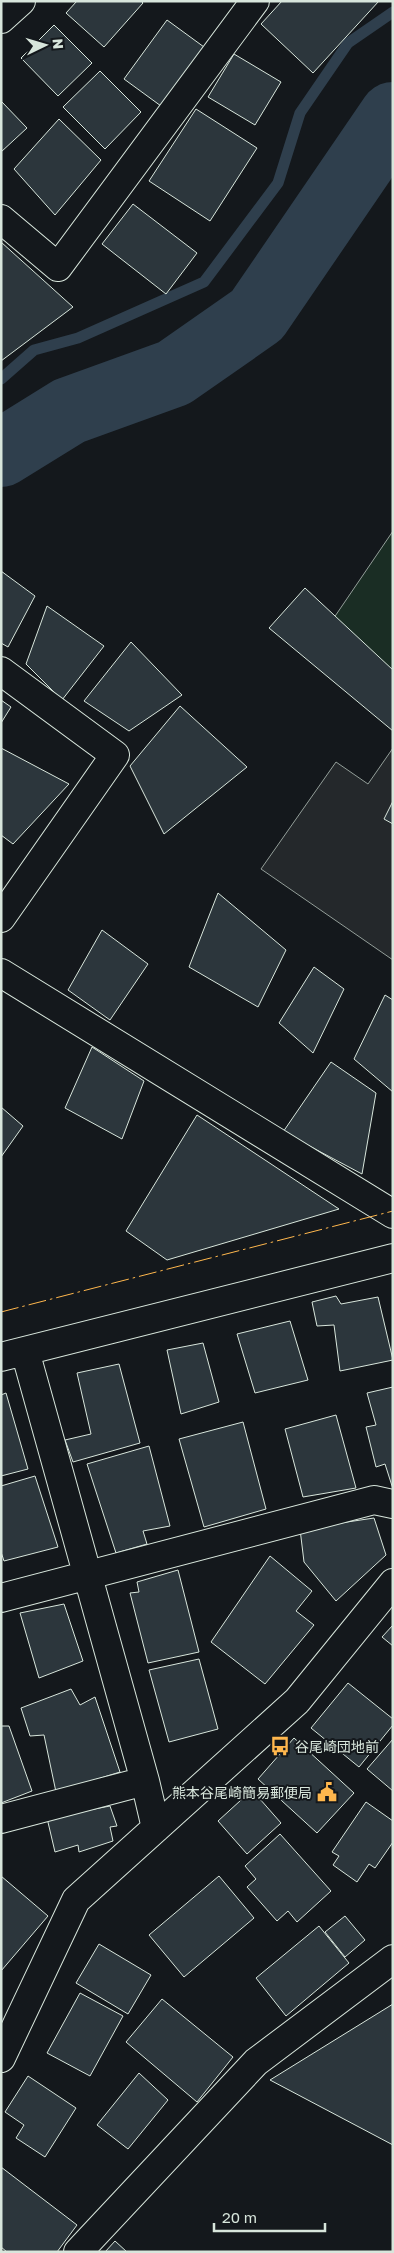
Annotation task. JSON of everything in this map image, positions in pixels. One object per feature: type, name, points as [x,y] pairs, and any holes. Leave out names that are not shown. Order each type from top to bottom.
[{"type":"street","points":[[1,19],[20,1]]},
{"type":"street","points":[[1,219],[58,267],[254,1]]},
{"type":"street","points":[[1,671],[115,755],[1,918]]},
{"type":"street","points":[[1,973],[393,1214]]},
{"type":"street","points":[[156,1828],[145,1781],[86,1576],[13,1354],[393,1258]]},
{"type":"street","points":[[1,1598],[374,1500],[393,1504]]},
{"type":"street","points":[[1,2058],[76,1900],[297,1701],[393,1583]]},
{"type":"street","points":[[1,1819],[145,1781]]},
{"type":"street","points":[[78,2252],[256,2062],[393,1959]]},
{"type":"green space","points":[[393,531],[393,722],[310,653]]},
{"type":"shaded area","points":[[393,748],[393,960],[261,869],[336,762],[368,784]]},
{"type":"building","points":[[77,1],[141,1],[143,3],[104,47],[66,13]]},
{"type":"building","points":[[282,1],[379,1],[313,73],[261,24]]},
{"type":"building","points":[[167,20],[204,47],[161,106],[124,79]]},
{"type":"building","points":[[54,25],[92,63],[58,96],[21,58]]},
{"type":"building","points":[[234,54],[281,82],[255,125],[208,97]]},
{"type":"building","points":[[100,71],[141,112],[105,149],[63,107]]},
{"type":"building","points":[[1,101],[27,128],[1,152]]},
{"type":"building","points":[[196,109],[257,148],[210,221],[149,181]]},
{"type":"building","points":[[59,119],[101,160],[55,215],[14,169]]},
{"type":"building","points":[[133,204],[197,253],[166,294],[102,244]]},
{"type":"building","points":[[1,242],[73,307],[1,361]]},
{"type":"building","points":[[1,571],[35,596],[8,647],[1,643]]},
{"type":"building","points":[[305,588],[393,670],[393,731],[269,628]]},
{"type":"building","points":[[47,606],[104,646],[62,700],[26,664]]},
{"type":"building","points":[[131,642],[182,695],[129,731],[84,701]]},
{"type":"building","points":[[1,700],[11,707],[1,723]]},
{"type":"building","points":[[180,706],[247,767],[164,834],[130,766]]},
{"type":"building","points":[[1,748],[69,784],[13,844],[1,835]]},
{"type":"building","points":[[393,801],[393,824],[384,819]]},
{"type":"building","points":[[218,893],[286,950],[258,1007],[189,967]]},
{"type":"building","points":[[102,930],[148,964],[110,1020],[68,990]]},
{"type":"building","points":[[314,967],[344,989],[313,1053],[279,1023]]},
{"type":"building","points":[[385,995],[393,1000],[393,1092],[354,1059]]},
{"type":"building","points":[[92,1047],[144,1081],[122,1139],[65,1108]]},
{"type":"building","points":[[331,1062],[376,1093],[362,1174],[283,1132]]},
{"type":"building","points":[[1,1107],[23,1126],[1,1157]]},
{"type":"building","points":[[197,1115],[339,1209],[167,1260],[126,1231]]},
{"type":"building","points":[[336,1296],[341,1304],[378,1297],[393,1360],[340,1371],[334,1325],[317,1326],[312,1302]]},
{"type":"building","points":[[290,1321],[308,1380],[255,1393],[237,1334]]},
{"type":"building","points":[[203,1343],[219,1402],[181,1414],[167,1350]]},
{"type":"building","points":[[119,1364],[140,1443],[73,1462],[65,1440],[91,1434],[77,1373]]},
{"type":"building","points":[[393,1387],[393,1489],[385,1464],[376,1467],[366,1427],[376,1425],[367,1393]]},
{"type":"building","points":[[6,1393],[28,1469],[1,1476],[1,1395]]},
{"type":"building","points":[[336,1415],[356,1488],[303,1497],[285,1429]]},
{"type":"building","points":[[243,1422],[266,1509],[204,1527],[179,1439]]},
{"type":"building","points":[[149,1446],[170,1526],[143,1531],[147,1544],[116,1553],[87,1464]]},
{"type":"building","points":[[35,1476],[58,1547],[4,1561],[1,1552],[1,1486]]},
{"type":"building","points":[[374,1518],[386,1555],[336,1601],[304,1562],[300,1529]]},
{"type":"building","points":[[270,1556],[312,1591],[296,1611],[314,1625],[265,1684],[211,1642]]},
{"type":"building","points":[[178,1570],[199,1652],[148,1663],[130,1593],[139,1592],[137,1582]]},
{"type":"building","points":[[64,1604],[83,1661],[39,1678],[20,1613]]},
{"type":"building","points":[[393,1625],[393,1646],[382,1637]]},
{"type":"building","points":[[199,1659],[218,1729],[169,1742],[149,1670]]},
{"type":"building","points":[[348,1683],[393,1719],[393,1725],[359,1767],[311,1728]]},
{"type":"building","points":[[71,1689],[80,1705],[95,1697],[120,1772],[56,1792],[44,1735],[30,1736],[21,1708]]},
{"type":"building","points":[[1,1726],[9,1726],[32,1791],[1,1803]]},
{"type":"building","points":[[294,1738],[354,1793],[317,1833],[258,1779]]},
{"type":"building","points":[[393,1739],[393,1791],[367,1769]]},
{"type":"building","points":[[252,1790],[281,1823],[247,1854],[218,1821]]},
{"type":"building","points":[[366,1802],[393,1821],[393,1842],[375,1868],[369,1864],[357,1882],[333,1865],[339,1856],[332,1852]]},
{"type":"building","points":[[110,1806],[117,1826],[110,1827],[113,1841],[79,1852],[78,1845],[55,1852],[47,1818]]},
{"type":"building","points":[[280,1834],[331,1891],[297,1922],[288,1911],[277,1921],[247,1887],[256,1879],[245,1866]]},
{"type":"building","points":[[1,1876],[48,1916],[1,1971]]},
{"type":"building","points":[[219,1876],[254,1918],[184,1977],[149,1935]]},
{"type":"building","points":[[345,1916],[365,1940],[345,1957],[325,1932]]},
{"type":"building","points":[[319,1926],[349,1963],[286,2016],[256,1978]]},
{"type":"building","points":[[99,1944],[151,1975],[128,2014],[76,1983]]},
{"type":"building","points":[[80,1993],[123,2016],[90,2076],[47,2053]]},
{"type":"building","points":[[162,1999],[233,2057],[197,2102],[126,2042]]},
{"type":"building","points":[[393,2004],[393,2145],[270,2080]]},
{"type":"building","points":[[139,2073],[168,2100],[128,2149],[97,2125]]},
{"type":"building","points":[[28,2076],[76,2108],[45,2157],[16,2138],[24,2125],[5,2112]]},
{"type":"building","points":[[1,2167],[77,2225],[57,2252],[7,2252],[1,2247]]},
{"type":"building","points":[[115,2241],[127,2252],[105,2252]]},
{"type":"waterway","points":[[1,379],[34,350],[78,338],[204,282],[278,183],[300,113],[348,43],[393,12]]},
{"type":"waterway","points":[[1,453],[69,411],[174,373],[257,315],[393,116]]},
{"type":"power","points":[[1,1312],[393,1211]]},
{"type":"place","name":"谷尾崎団地前","points":[[280,1746]]},
{"type":"place","name":"熊本谷尾崎簡易郵便局","points":[[327,1792]]}]
